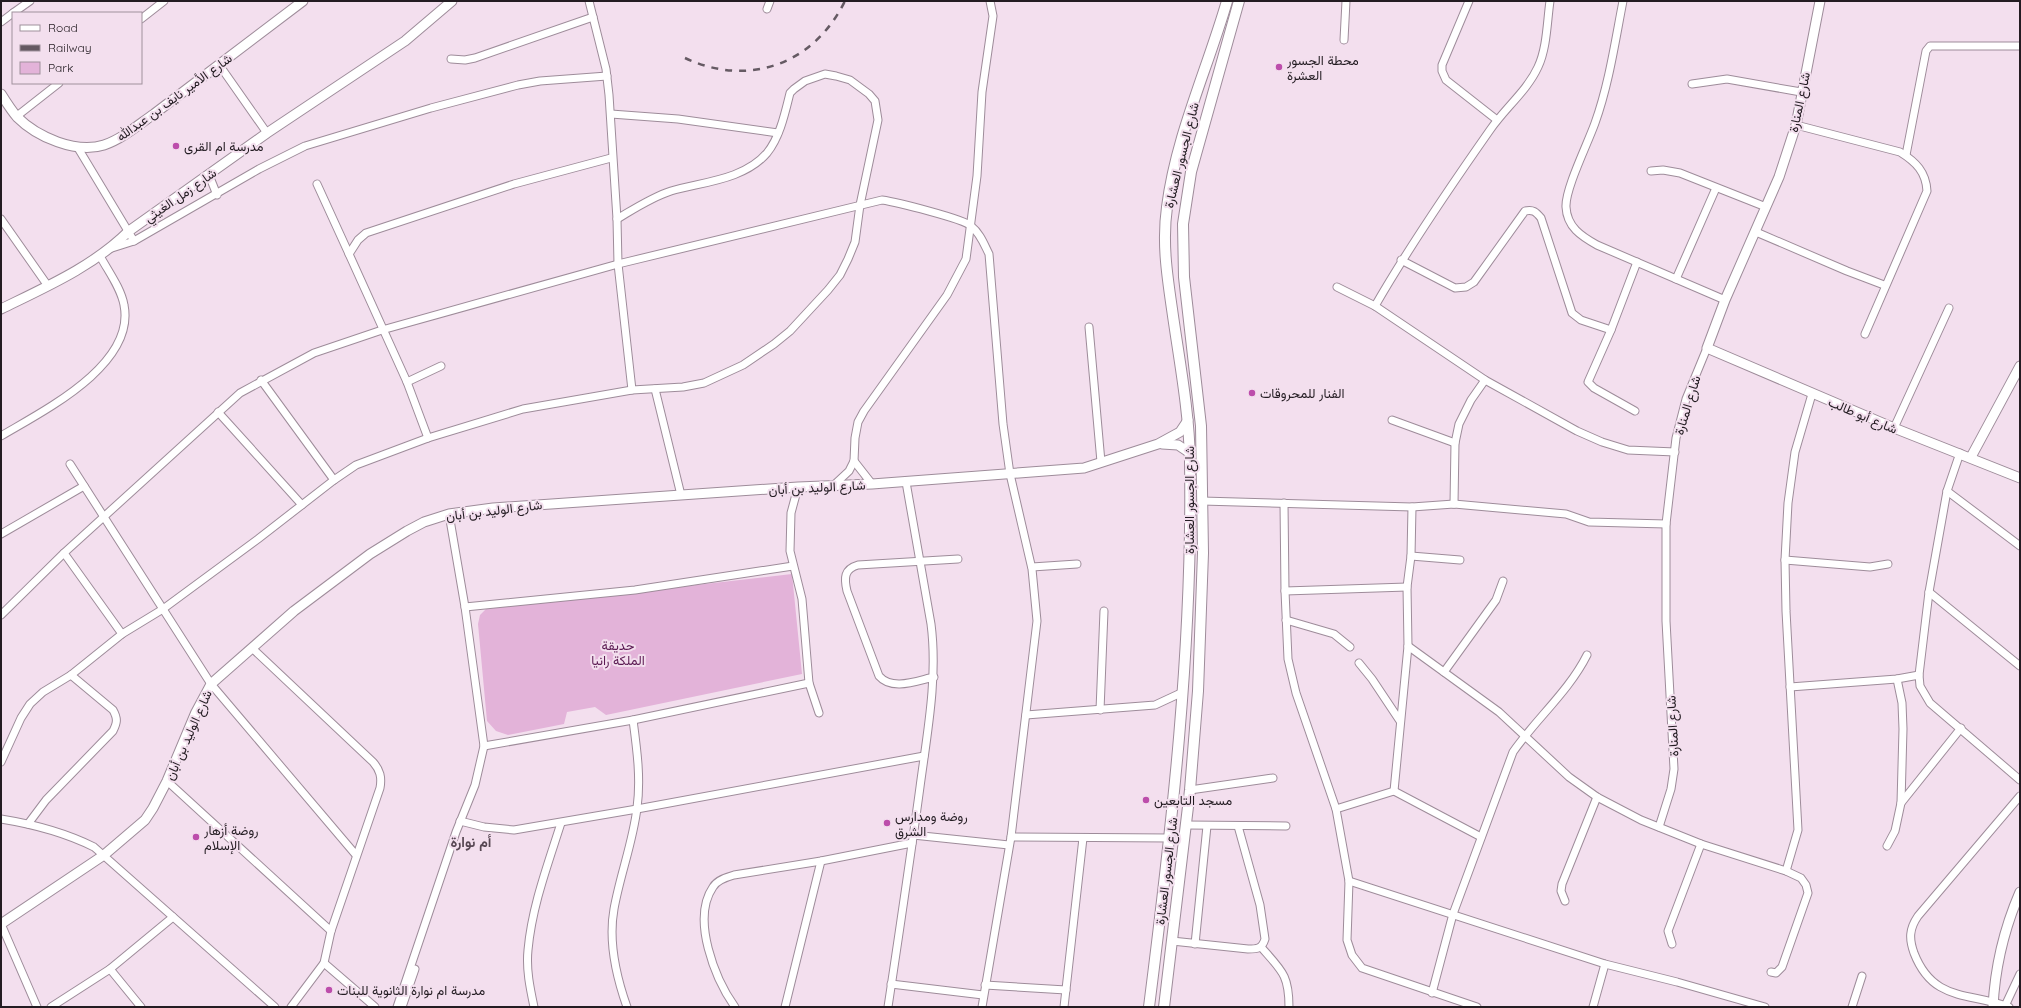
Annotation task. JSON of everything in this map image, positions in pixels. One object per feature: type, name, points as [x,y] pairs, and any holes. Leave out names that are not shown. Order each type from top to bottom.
[{"type":"main road","name":"شارع الجسور العشارة","points":[[1149,1007],[1170,838],[1183,692],[1190,552],[1190,453],[1188,420],[1167,274],[1165,252],[1167,206],[1188,120],[1227,1]]},
{"type":"main road","name":"شارع الجسور العشارة","points":[[1164,1007],[1190,790],[1198,691],[1204,553],[1201,426],[1184,277],[1183,224],[1190,172],[1239,1]]},
{"type":"main road","points":[[1190,552],[1204,553]]},
{"type":"street","points":[[14,12],[30,1]]},
{"type":"street","points":[[142,18],[164,1]]},
{"type":"street","name":"شارع الأمير نايف بن عبدالله","points":[[1,94],[17,116],[29,126],[48,137],[78,148],[90,148],[111,142],[129,131],[220,66],[303,1]]},
{"type":"street","name":"شارع زمل الغيثي","points":[[1,309],[48,286],[112,248],[129,231],[267,134],[405,41],[452,1]]},
{"type":"street","points":[[589,1],[606,76],[617,219],[618,264],[632,390]]},
{"type":"street","points":[[767,9],[770,1]]},
{"type":"street","points":[[834,485],[849,471],[854,461],[855,438],[858,422],[864,411],[947,295],[963,269],[969,244],[970,224],[977,176],[982,92],[993,16],[990,1]]},
{"type":"street","points":[[1344,40],[1346,1]]},
{"type":"street","points":[[1469,1],[1444,59],[1442,71],[1446,80],[1497,120]]},
{"type":"street","points":[[1376,306],[1401,260],[1497,120],[1528,86],[1539,65],[1550,1]]},
{"type":"street","points":[[1623,1],[1596,123],[1569,191],[1566,205],[1568,218],[1572,227],[1581,236],[1597,245],[1725,300]]},
{"type":"street","name":"شارع المنارة","points":[[1659,827],[1671,789],[1674,769],[1666,621],[1666,524],[1675,452],[1686,399],[1725,300],[1779,177],[1796,124],[1801,92],[1820,1]]},
{"type":"street","points":[[1,22],[12,14]]},
{"type":"street","points":[[452,59],[466,60],[475,58],[593,17]]},
{"type":"street","points":[[1906,156],[1926,51],[1930,46],[2020,46]]},
{"type":"street","points":[[220,66],[267,134]]},
{"type":"street","points":[[1,762],[21,718],[30,704],[43,692],[71,675],[122,634],[163,609],[356,465],[428,438],[523,409],[632,390],[655,389],[704,383],[727,374],[762,353],[790,331],[840,275],[855,242],[860,205],[878,120],[875,101],[869,94],[850,80],[836,76],[825,74],[805,81],[790,93],[778,133],[768,151],[755,163],[719,180],[659,196],[617,219]]},
{"type":"street","points":[[112,248],[134,241],[217,195],[259,169],[305,146],[357,129],[518,85],[540,81],[606,76]]},
{"type":"street","points":[[1692,84],[1727,79],[1801,92]]},
{"type":"street","points":[[17,116],[59,84]]},
{"type":"street","points":[[610,114],[678,119],[778,133]]},
{"type":"street","points":[[1796,124],[1900,152],[1915,162],[1922,172],[1926,182],[1927,191],[1884,285],[1865,334]]},
{"type":"street","points":[[78,148],[134,241]]},
{"type":"street","points":[[349,254],[358,240],[366,233],[514,184],[612,158]]},
{"type":"street","points":[[1651,171],[1671,170],[1766,207]]},
{"type":"street","points":[[209,175],[217,195]]},
{"type":"street","points":[[317,184],[382,330],[407,382],[428,438]]},
{"type":"street","points":[[1676,279],[1716,188]]},
{"type":"street","points":[[1,614],[64,552],[104,518],[240,393],[314,352],[382,330],[618,264],[882,200],[970,224],[982,239],[988,254],[1003,424],[1010,474],[1032,567],[1037,621],[1011,837],[982,1007]]},
{"type":"street","points":[[1401,260],[1455,288],[1466,287],[1474,282],[1525,211],[1535,211],[1541,218],[1572,313],[1581,320],[1611,330]]},
{"type":"street","points":[[1,219],[48,286]]},
{"type":"street","points":[[1756,232],[1847,271],[1884,285]]},
{"type":"street","points":[[1,436],[76,389],[102,366],[119,343],[123,330],[124,306],[100,256]]},
{"type":"street","points":[[1635,411],[1594,388],[1588,382],[1611,330],[1637,262]]},
{"type":"street","points":[[1337,287],[1376,306],[1485,380],[1538,412],[1602,442],[1636,451],[1675,452]]},
{"type":"street","points":[[1894,428],[1950,308]]},
{"type":"street","points":[[1089,327],[1102,462]]},
{"type":"street","name":"شارع أبو طالب","points":[[1707,348],[1812,394],[2020,478]]},
{"type":"street","points":[[407,382],[441,366]]},
{"type":"street","points":[[1971,457],[2018,377],[2020,366]]},
{"type":"street","points":[[262,380],[334,480]]},
{"type":"street","points":[[1454,504],[1454,443],[1464,412],[1485,380]]},
{"type":"street","points":[[655,389],[681,495]]},
{"type":"street","points":[[1786,871],[1798,830],[1786,611],[1785,560],[1788,503],[1795,452],[1812,394]]},
{"type":"street","points":[[218,412],[302,505]]},
{"type":"street","name":"شارع الوليد بن أبان","points":[[1,924],[104,855],[138,827],[149,815],[167,781],[196,712],[211,684],[294,611],[370,554],[424,522],[449,514],[492,508],[798,486],[906,482],[1084,468],[1158,444],[1180,432],[1188,420]]},
{"type":"street","points":[[1392,420],[1454,443]]},
{"type":"street","name":"شارع الوليد بن أبان","points":[[1158,444],[1178,445],[1190,453]]},
{"type":"street","points":[[1960,453],[1947,491],[1929,592],[1918,675],[1920,686],[1930,703],[2020,780]]},
{"type":"street","points":[[854,461],[872,484]]},
{"type":"street","points":[[70,464],[211,684],[356,855]]},
{"type":"street","points":[[888,1007],[934,677],[934,644],[906,482]]},
{"type":"street","points":[[1,534],[84,486]]},
{"type":"street","points":[[798,486],[792,513],[790,551],[802,599],[809,683],[819,713]]},
{"type":"street","points":[[1947,491],[2020,546]]},
{"type":"street","points":[[1202,501],[1412,507],[1454,504],[1566,514],[1589,522],[1666,524]]},
{"type":"street","points":[[1284,503],[1285,591],[1288,659],[1296,693],[1336,809],[1349,881],[1346,940],[1352,955],[1362,968],[1477,1007]]},
{"type":"street","points":[[1394,791],[1408,646],[1407,587],[1411,556],[1412,507]]},
{"type":"street","points":[[397,1007],[460,821],[475,785],[484,746],[466,607],[449,514]]},
{"type":"street","points":[[64,552],[122,634]]},
{"type":"street","points":[[1411,556],[1460,560]]},
{"type":"street","points":[[934,677],[901,684],[884,682],[879,676],[847,591],[845,580],[846,571],[851,567],[958,559]]},
{"type":"street","points":[[1785,560],[1870,567],[1888,564]]},
{"type":"street","points":[[1032,567],[1077,564]]},
{"type":"street","points":[[466,607],[635,590],[793,566]]},
{"type":"street","points":[[1444,672],[1496,600],[1503,581]]},
{"type":"street","points":[[1285,591],[1407,587]]},
{"type":"street","points":[[1929,592],[2020,666]]},
{"type":"street","points":[[1100,710],[1104,611]]},
{"type":"street","points":[[1286,620],[1334,634],[1350,647]]},
{"type":"street","points":[[1408,646],[1499,712],[1568,777],[1597,797],[1624,812],[1701,844],[1786,871],[1801,878],[1806,885],[1808,893],[1782,967],[1776,973],[1771,972]]},
{"type":"street","points":[[252,648],[377,767],[381,777],[380,788],[331,931],[324,963],[290,1007]]},
{"type":"street","points":[[1432,993],[1453,914],[1514,752],[1525,736],[1579,670],[1587,655]]},
{"type":"street","points":[[1359,663],[1372,679],[1400,721]]},
{"type":"street","points":[[28,824],[46,800],[113,731],[117,724],[117,718],[113,710],[71,675]]},
{"type":"street","points":[[1790,687],[1897,679],[1918,675]]},
{"type":"street","points":[[1887,846],[1895,831],[1900,803],[1903,729],[1902,704],[1897,679]]},
{"type":"street","points":[[484,746],[633,720],[809,683]]},
{"type":"street","points":[[1026,715],[1160,705],[1183,692]]},
{"type":"street","points":[[627,1007],[615,972],[612,939],[613,917],[637,809],[639,778],[633,720]]},
{"type":"street","points":[[1900,803],[1961,728]]},
{"type":"street","points":[[460,821],[484,827],[514,830],[561,823],[924,756]]},
{"type":"street","points":[[1190,790],[1273,778]]},
{"type":"street","points":[[167,781],[331,931]]},
{"type":"street","points":[[1336,809],[1394,791],[1481,837]]},
{"type":"street","points":[[2020,796],[1911,926],[1910,936],[1912,947],[1921,971],[1937,986],[1969,998],[2007,1006],[2020,974]]},
{"type":"street","points":[[1565,901],[1561,891],[1562,884],[1597,797]]},
{"type":"street","points":[[1,819],[28,824],[83,842],[104,855],[275,1007]]},
{"type":"street","points":[[534,1007],[529,984],[528,950],[539,891],[561,823]]},
{"type":"street","points":[[1186,825],[1286,826]]},
{"type":"street","points":[[1195,944],[1207,826]]},
{"type":"street","points":[[1238,826],[1260,905],[1265,939],[1261,947]]},
{"type":"street","points":[[913,835],[1009,846]]},
{"type":"street","points":[[1011,837],[1170,838]]},
{"type":"street","points":[[1064,1007],[1083,838]]},
{"type":"street","points":[[735,1007],[721,984],[708,948],[704,924],[705,910],[713,886],[722,879],[734,875],[821,861],[912,843]]},
{"type":"street","points":[[1672,944],[1668,934],[1669,928],[1701,844]]},
{"type":"street","points":[[785,1007],[821,861]]},
{"type":"street","points":[[1349,881],[1605,964],[1677,982],[1765,1007]]},
{"type":"street","points":[[1993,1004],[1998,962],[2009,919],[2020,892]]},
{"type":"street","points":[[402,1007],[426,936],[433,901]]},
{"type":"street","points":[[51,1007],[110,969],[173,917]]},
{"type":"street","points":[[1,924],[37,1007]]},
{"type":"street","points":[[1172,941],[1248,949],[1261,947]]},
{"type":"street","points":[[1261,947],[1284,974],[1289,994],[1289,1007]]},
{"type":"street","points":[[324,963],[375,1007]]},
{"type":"street","points":[[1593,1007],[1605,964]]},
{"type":"street","points":[[110,969],[141,1007]]},
{"type":"street","points":[[1852,1007],[1862,976]]},
{"type":"street","points":[[891,984],[983,995]]},
{"type":"street","points":[[985,985],[1066,990]]},
{"type":"green space","name":"حديقة الملكة رانيا","points":[[792,574],[802,674],[606,715],[595,707],[567,712],[564,724],[508,735],[496,731],[487,721],[478,624],[480,615],[486,609]]},
{"type":"railway","points":[[685,58],[709,67],[733,71],[756,70],[777,64],[798,55],[816,41],[832,23],[845,1]]},
{"type":"place","name":"محطة الجسور العشرة","points":[[1279,67]]},
{"type":"place","name":"مدرسة ام القرى","points":[[176,146]]},
{"type":"place","name":"الفنار للمحروقات","points":[[1252,393]]},
{"type":"place","name":"مسجد التابعين","points":[[1146,800]]},
{"type":"place","name":"روضة ومدارس الشرق","points":[[887,823]]},
{"type":"place","name":"روضة أزهار الإسلام","points":[[196,837]]},
{"type":"place","name":"مدرسة ام نوارة الثانوية للبنات","points":[[329,990]]},
{"type":"district","name":"أم نوارة","points":[[471,842]]}]
